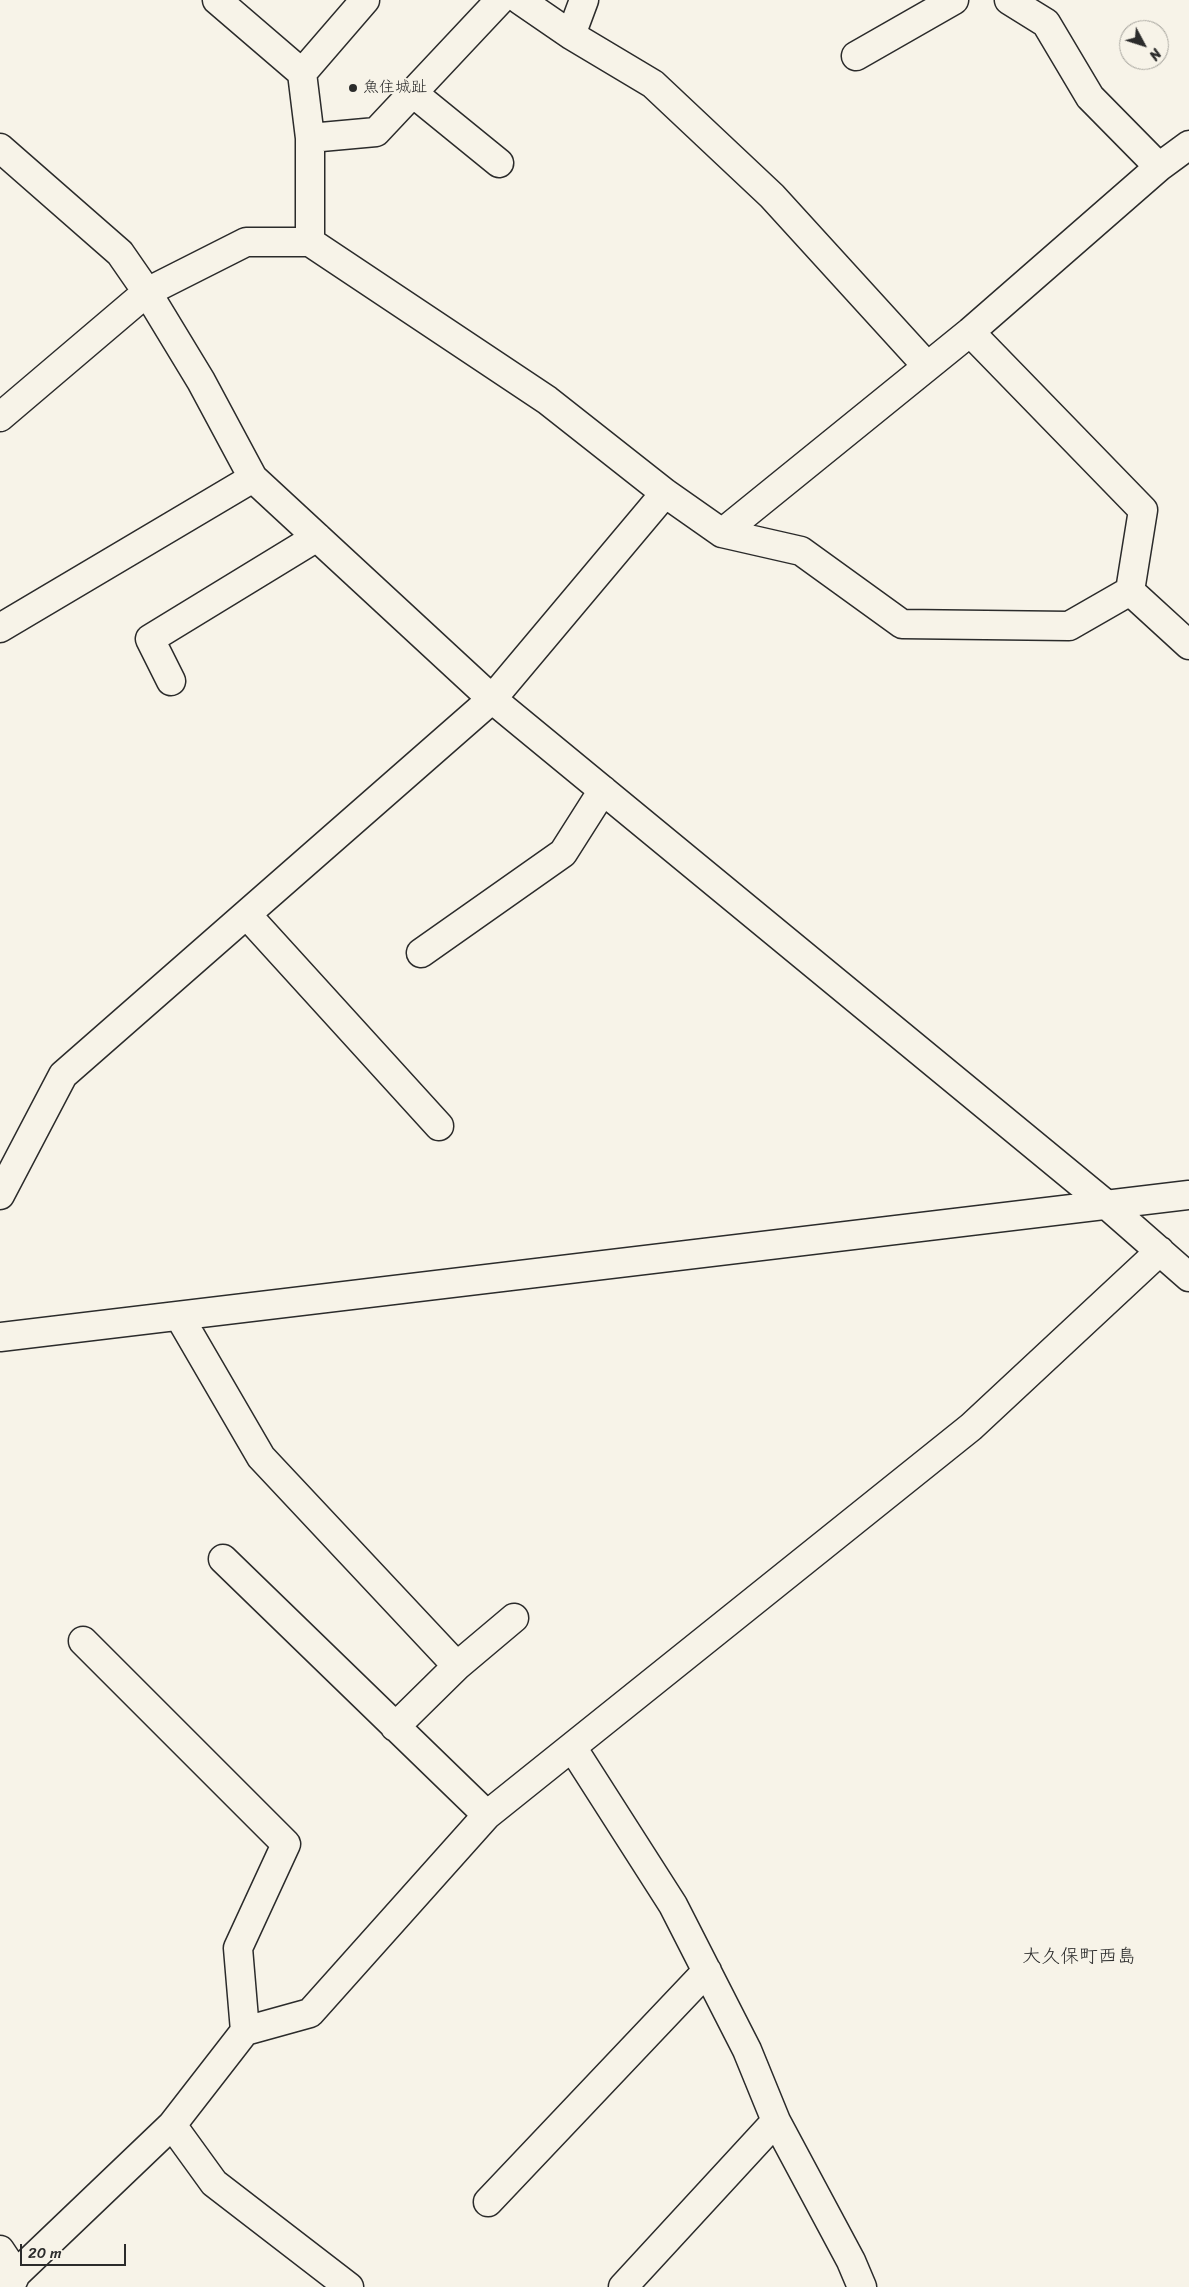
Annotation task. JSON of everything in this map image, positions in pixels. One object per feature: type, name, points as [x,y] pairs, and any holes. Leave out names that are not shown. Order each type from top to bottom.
[{"type":"street","points":[[217,0],[302,73],[310,138],[310,242]]},
{"type":"street","points":[[302,73],[365,0]]},
{"type":"street","points":[[310,138],[376,132],[500,0]]},
{"type":"street","points":[[520,0],[571,35],[653,84],[772,196],[927,366]]},
{"type":"street","points":[[571,35],[584,0]]},
{"type":"street","points":[[856,56],[954,0]]},
{"type":"street","points":[[1009,0],[1046,23],[1090,98],[1159,167]]},
{"type":"street","points":[[413,93],[499,163]]},
{"type":"street","points":[[722,533],[970,332],[1159,167],[1189,145]]},
{"type":"street","points":[[0,148],[120,254],[148,292],[201,381],[253,478],[492,699],[1108,1206],[1189,1277]]},
{"type":"street","points":[[0,417],[148,292],[246,242],[310,242],[547,400],[665,493],[722,533],[801,551],[902,624],[1068,626],[1130,591]]},
{"type":"street","points":[[970,332],[1142,510],[1130,591]]},
{"type":"street","points":[[0,628],[253,478]]},
{"type":"street","points":[[0,1195],[63,1075],[492,699],[665,493]]},
{"type":"street","points":[[171,681],[150,639],[317,537]]},
{"type":"street","points":[[1130,591],[1189,645]]},
{"type":"street","points":[[421,953],[563,853],[603,790]]},
{"type":"street","points":[[247,915],[439,1126]]},
{"type":"street","points":[[0,1337],[1189,1195]]},
{"type":"street","points":[[0,2250],[13,2280],[172,2125],[244,2031],[310,2013],[487,1815],[971,1427],[1160,1251]]},
{"type":"street","points":[[179,1316],[262,1457],[457,1666]]},
{"type":"street","points":[[223,1559],[487,1815]]},
{"type":"street","points":[[395,1727],[457,1666],[514,1618]]},
{"type":"street","points":[[83,1641],[286,1844],[238,1948],[244,2031]]},
{"type":"street","points":[[572,1747],[673,1904],[746,2050],[776,2121],[851,2261],[862,2287]]},
{"type":"street","points":[[488,2202],[707,1971]]},
{"type":"street","points":[[623,2287],[776,2121]]},
{"type":"street","points":[[172,2125],[214,2183],[348,2287]]},
{"type":"place","name":"魚住城趾","points":[[353,88]]},
{"type":"district","name":"大久保町西島","points":[[1079,1957]]}]
